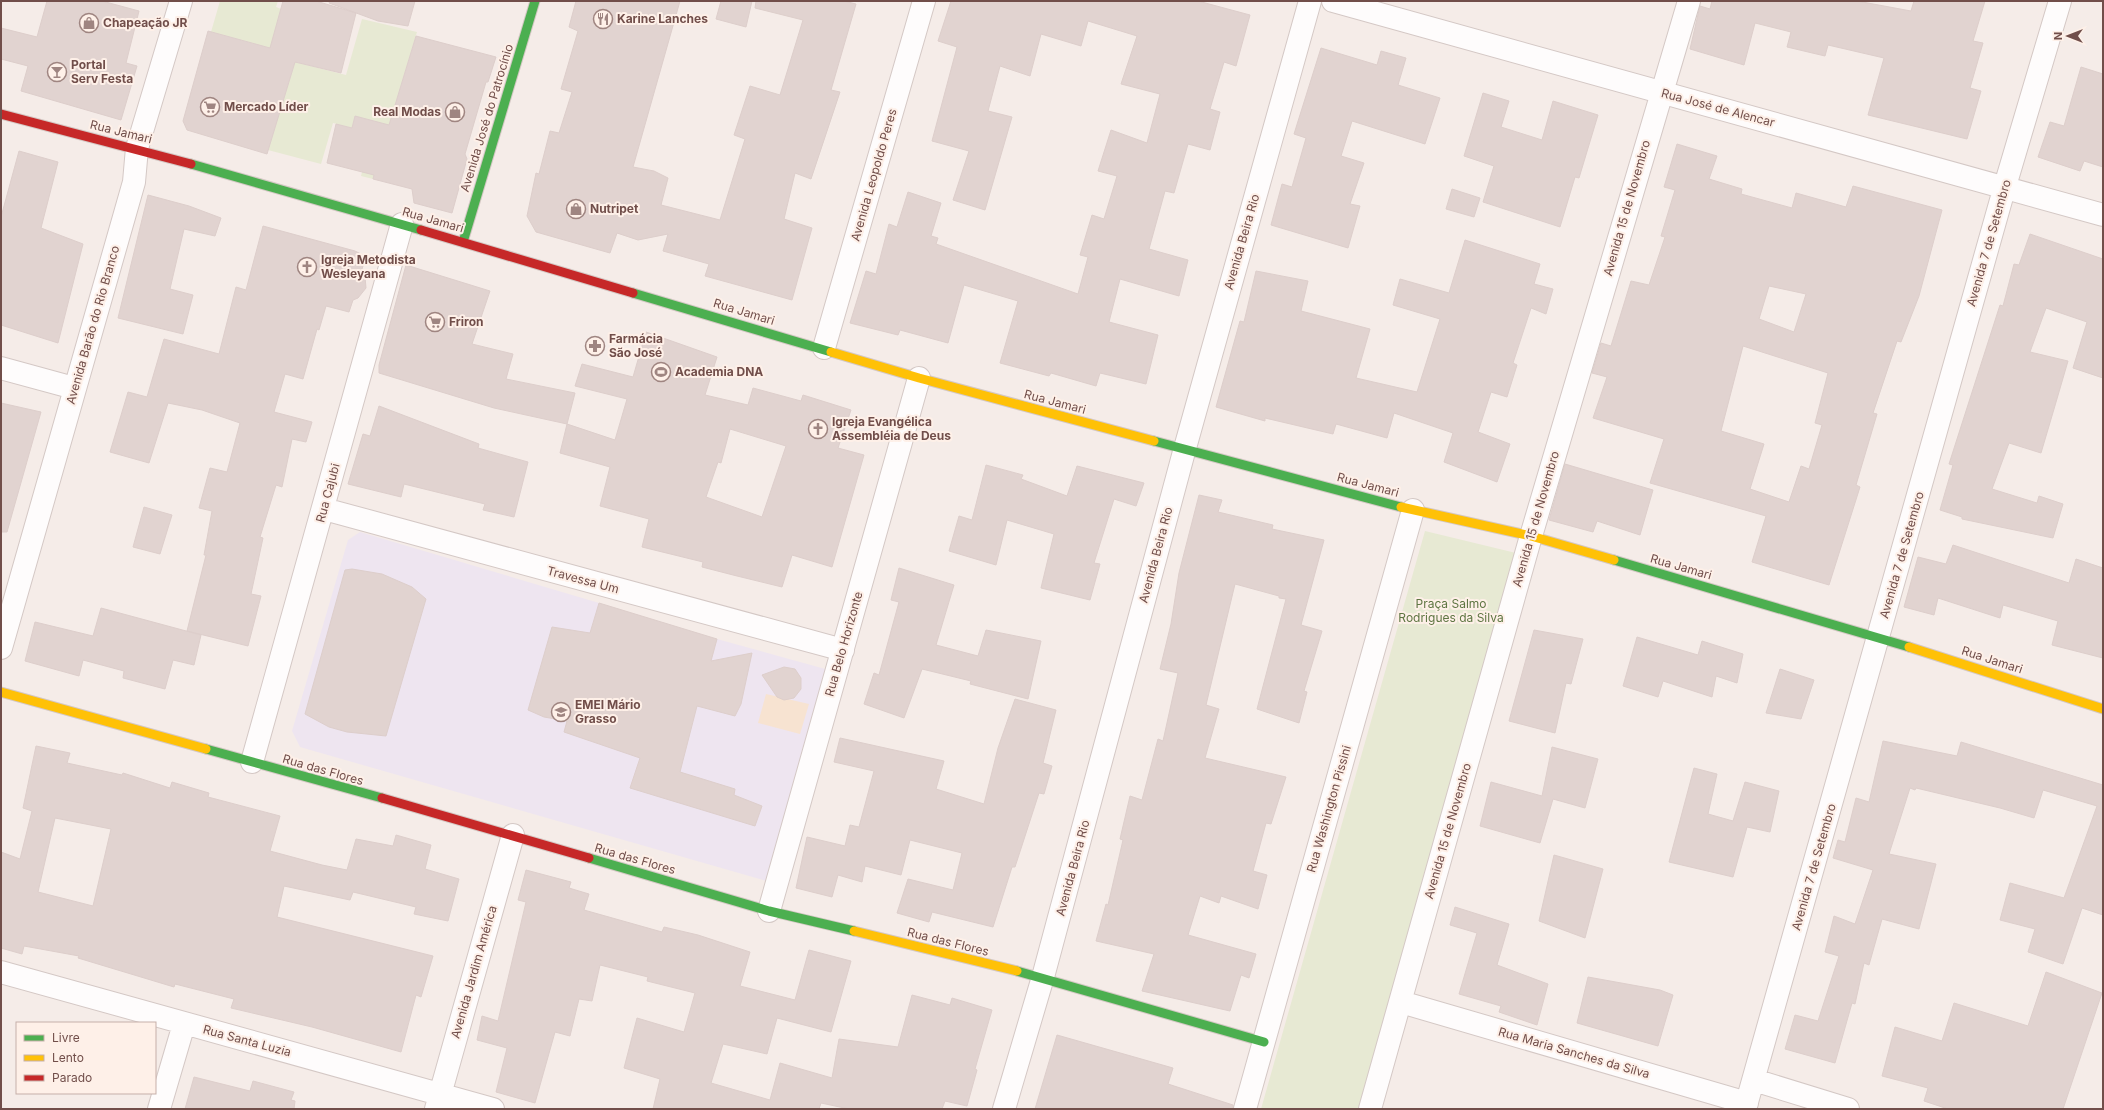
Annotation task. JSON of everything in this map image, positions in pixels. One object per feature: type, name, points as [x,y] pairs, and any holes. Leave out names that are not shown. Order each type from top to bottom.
[{"type":"street","name":"Avenida Barão do Rio Branco","points":[[1,648],[7,608],[74,388],[134,182],[137,148],[181,1]]},
{"type":"street","name":"Avenida José do Patrocínio","points":[[463,242],[535,1]]},
{"type":"street","name":"Avenida Leopoldo Peres","points":[[824,348],[924,1]]},
{"type":"street","name":"Avenida Beira Rio","points":[[1004,1109],[1043,977],[1184,448],[1310,1]]},
{"type":"street","name":"Rua José de Alencar","points":[[1333,1],[2103,214]]},
{"type":"street","name":"Avenida 15 de Novembro","points":[[1370,1109],[1531,536],[1689,1]]},
{"type":"street","name":"Avenida 7 de Setembro","points":[[1746,1106],[2005,186],[2060,1]]},
{"type":"street","name":"Rua Jamari","points":[[1,114],[137,148],[402,224],[824,348],[919,378],[1413,510],[1531,536],[1878,637],[2103,709]]},
{"type":"street","name":"Rua Cajubi","points":[[252,762],[324,509],[402,224]]},
{"type":"street","points":[[1,368],[74,388]]},
{"type":"street","name":"Rua Belo Horizonte","points":[[769,910],[919,378]]},
{"type":"street","name":"Travessa Um","points":[[324,509],[843,650]]},
{"type":"street","name":"Rua Washington Pissini","points":[[1245,1109],[1413,510]]},
{"type":"street","name":"Rua das Flores","points":[[1,692],[513,835],[769,910],[1043,977],[1264,1042]]},
{"type":"street","name":"Avenida Jardim América","points":[[438,1102],[513,835]]},
{"type":"street","name":"Rua Santa Luzia","points":[[1,972],[184,1024],[438,1102],[493,1109]]},
{"type":"street","name":"Rua Maria Sanches da Silva","points":[[1401,1002],[1746,1106]]},
{"type":"street","points":[[160,1109],[184,1024]]},
{"type":"street","points":[[1754,1080],[1848,1109]]},
{"type":"shaded area","name":"EMEI Mário Grasso","points":[[360,532],[599,603],[583,660],[701,694],[717,639],[836,672],[777,884],[300,747],[292,731],[348,540]]},
{"type":"green space","points":[[220,1],[278,1],[276,7],[281,9],[278,21],[277,50],[211,32]]},
{"type":"green space","points":[[362,19],[417,32],[373,179],[361,176],[375,121],[355,117],[352,128],[333,123],[321,164],[268,150],[295,62],[346,75]]},
{"type":"green space","name":"Praça Salmo Rodrigues da Silva","points":[[1425,531],[1516,553],[1358,1109],[1261,1109]]},
{"type":"sand","points":[[766,694],[809,704],[800,734],[758,723]]},
{"type":"building","points":[[47,1],[102,1],[139,11],[126,63],[137,66],[121,120],[21,91],[28,66],[1,59],[1,28],[37,37]]},
{"type":"building","points":[[283,1],[316,1],[356,13],[341,73],[295,62],[267,154],[187,130],[183,121],[208,31],[270,48]]},
{"type":"building","points":[[330,1],[415,1],[408,26],[378,21],[329,3]]},
{"type":"building","points":[[576,1],[680,1],[633,167],[654,171],[668,178],[661,205],[720,220],[745,139],[734,135],[750,86],[780,95],[803,20],[755,8],[756,1],[844,1],[856,4],[831,90],[840,92],[811,179],[795,173],[784,219],[812,228],[792,300],[705,276],[709,264],[663,251],[668,234],[638,240],[617,233],[610,253],[536,232],[527,216],[536,173],[539,174],[550,131],[559,133],[572,92],[561,89],[578,31],[569,27]]},
{"type":"building","points":[[721,1],[752,1],[746,27],[716,19]]},
{"type":"building","points":[[951,1],[1198,1],[1250,15],[1236,66],[1224,62],[1210,109],[1220,112],[1210,150],[1188,144],[1174,193],[1165,191],[1149,249],[1188,260],[1179,296],[1120,279],[1109,322],[1158,335],[1146,384],[1100,373],[1096,386],[1051,373],[1049,376],[1000,363],[1018,301],[964,285],[948,343],[900,330],[898,335],[850,323],[866,271],[876,274],[889,224],[897,227],[908,192],[941,203],[931,236],[938,238],[936,244],[1078,294],[1088,257],[1080,255],[1092,215],[1104,219],[1117,176],[1098,171],[1111,130],[1147,143],[1160,94],[1121,84],[1137,36],[1088,21],[1081,46],[1041,34],[1030,76],[1000,66],[988,111],[1012,117],[985,210],[953,200],[969,151],[932,141],[957,47],[938,41]]},
{"type":"building","points":[[1712,1],[1857,1],[1911,11],[1914,1],[1985,1],[1973,41],[1983,43],[1970,88],[1981,91],[1967,139],[1868,115],[1884,58],[1828,45],[1825,56],[1787,47],[1791,32],[1755,23],[1744,65],[1690,49],[1700,6],[1710,9]]},
{"type":"building","points":[[416,36],[496,57],[488,82],[486,82],[465,154],[467,159],[452,213],[414,203],[412,189],[373,179],[374,175],[327,163],[336,124],[352,128],[355,116],[389,125]]},
{"type":"building","points":[[1321,48],[1377,65],[1381,51],[1406,58],[1398,85],[1440,98],[1425,144],[1352,121],[1341,156],[1364,163],[1350,204],[1360,206],[1348,248],[1271,225],[1282,184],[1292,187],[1306,138],[1294,134]]},
{"type":"building","points":[[2081,67],[2103,74],[2103,167],[2084,161],[2080,171],[2038,157],[2050,122],[2064,126]]},
{"type":"building","points":[[1483,93],[1509,101],[1501,127],[1542,140],[1553,101],[1598,115],[1579,178],[1575,177],[1560,227],[1483,202],[1494,166],[1464,156]]},
{"type":"building","points":[[1677,144],[1717,156],[1709,179],[1742,189],[1741,194],[1792,208],[1796,193],[1846,207],[1853,186],[1942,210],[1919,296],[1901,342],[1897,341],[1873,413],[1877,414],[1856,485],[1860,487],[1829,585],[1752,562],[1766,516],[1650,483],[1664,439],[1593,418],[1607,377],[1592,373],[1601,343],[1611,346],[1631,281],[1649,285],[1665,237],[1661,236],[1675,190],[1664,187]],"holes":[[[1769,286],[1806,294],[1794,332],[1759,319]],[[1743,346],[1828,373],[1815,423],[1822,425],[1809,469],[1801,466],[1789,502],[1750,489],[1764,444],[1721,431]]]},
{"type":"building","points":[[19,151],[58,162],[41,228],[83,244],[58,343],[1,325],[1,217]]},
{"type":"building","points":[[1452,189],[1480,198],[1474,217],[1446,209]]},
{"type":"building","points":[[148,195],[189,206],[221,218],[215,236],[184,229],[170,289],[193,295],[183,334],[118,318]]},
{"type":"building","points":[[263,226],[355,251],[363,255],[364,263],[361,272],[365,277],[366,288],[358,298],[353,300],[349,312],[326,306],[319,330],[317,329],[303,379],[285,374],[274,412],[312,422],[306,442],[292,439],[282,487],[276,485],[260,537],[263,538],[251,594],[261,596],[248,646],[187,631],[206,555],[204,555],[212,511],[199,508],[210,468],[227,472],[240,423],[202,410],[168,403],[149,463],[110,452],[128,392],[147,397],[164,339],[219,354],[236,287],[246,290]]},
{"type":"building","points":[[2030,234],[2103,259],[2103,378],[2073,368],[2087,322],[2046,308],[2030,352],[2068,361],[2041,453],[2009,443],[1992,489],[2037,503],[2039,496],[2063,504],[2053,538],[1962,519],[1962,517],[1940,510],[1953,465],[1949,464],[2000,305],[2003,306],[2014,264],[2019,265]]},
{"type":"building","points":[[1465,240],[1540,264],[1534,284],[1553,289],[1546,314],[1531,308],[1513,363],[1517,365],[1507,397],[1491,392],[1478,432],[1510,444],[1497,482],[1444,462],[1453,433],[1394,413],[1387,438],[1336,424],[1333,434],[1265,418],[1265,421],[1216,407],[1240,321],[1244,322],[1256,271],[1308,281],[1301,311],[1370,329],[1356,378],[1417,392],[1440,319],[1393,305],[1400,279],[1449,293]]},
{"type":"building","name":"Friron","points":[[406,265],[490,291],[472,344],[513,354],[506,379],[575,393],[567,424],[494,408],[379,373],[379,365]]},
{"type":"building","points":[[646,332],[717,357],[705,395],[748,405],[753,388],[801,401],[803,395],[851,410],[838,448],[864,455],[832,567],[792,555],[782,587],[702,567],[703,562],[642,547],[649,519],[600,506],[610,467],[560,453],[567,424],[615,440],[627,399],[575,386],[582,364],[633,377]],"holes":[[[730,429],[786,446],[762,517],[706,497],[718,462],[721,463]]]},
{"type":"building","points":[[1,403],[41,412],[7,532],[1,532]]},
{"type":"building","points":[[379,406],[479,444],[478,448],[528,462],[514,517],[483,510],[485,504],[404,484],[401,497],[348,484],[363,434],[370,436]]},
{"type":"building","points":[[1565,464],[1653,490],[1640,535],[1597,521],[1593,532],[1549,520]]},
{"type":"building","points":[[986,465],[1023,475],[1021,479],[1067,496],[1077,466],[1144,483],[1136,506],[1114,499],[1094,563],[1100,564],[1090,600],[1041,588],[1054,534],[1007,520],[996,565],[949,551],[959,516],[972,520]]},
{"type":"building","points":[[1199,495],[1222,500],[1218,512],[1273,525],[1272,529],[1324,540],[1301,625],[1322,631],[1304,691],[1307,692],[1299,723],[1257,709],[1286,599],[1235,584],[1206,705],[1219,709],[1205,758],[1286,777],[1271,824],[1266,823],[1253,871],[1267,875],[1258,909],[1221,896],[1219,903],[1200,896],[1188,935],[1256,954],[1249,978],[1241,975],[1230,1011],[1142,991],[1154,954],[1096,941],[1106,904],[1108,905],[1123,840],[1120,839],[1130,796],[1142,800],[1158,739],[1163,741],[1178,673],[1160,669],[1171,624],[1179,573]]},
{"type":"building","points":[[144,507],[172,515],[160,554],[133,547]]},
{"type":"building","points":[[1953,545],[2069,583],[2076,559],[2103,568],[2103,658],[2052,645],[2058,621],[2003,605],[2000,618],[1938,598],[1934,615],[1904,607],[1918,557],[1946,564]]},
{"type":"building","points":[[899,568],[954,585],[936,645],[978,656],[986,630],[1041,641],[1028,699],[970,684],[971,681],[922,669],[904,718],[864,704],[874,673],[879,675],[899,602],[891,600]]},
{"type":"building","points":[[352,569],[382,574],[412,587],[426,599],[386,736],[347,732],[329,727],[305,714],[345,570]]},
{"type":"building","points":[[599,603],[717,639],[711,661],[752,653],[741,704],[735,716],[697,706],[680,772],[735,789],[734,795],[762,806],[755,826],[630,788],[640,758],[564,732],[567,721],[544,717],[528,710],[552,627],[590,633]]},
{"type":"building","points":[[101,608],[201,635],[194,665],[173,660],[165,689],[123,678],[124,671],[83,660],[79,676],[25,661],[35,622],[93,636]]},
{"type":"building","points":[[1534,630],[1583,639],[1571,684],[1566,683],[1555,733],[1509,721]]},
{"type":"building","points":[[1637,637],[1698,655],[1702,641],[1743,654],[1737,683],[1716,676],[1712,697],[1663,681],[1658,697],[1623,686]]},
{"type":"building","points":[[784,667],[795,669],[801,678],[801,689],[794,698],[784,700],[777,697],[762,675]]},
{"type":"building","points":[[1780,669],[1814,680],[1801,719],[1766,713]]},
{"type":"building","points":[[1015,699],[1056,710],[1043,763],[1052,766],[1044,794],[1039,793],[1015,867],[1012,867],[993,927],[932,912],[929,922],[897,913],[908,879],[953,890],[962,853],[910,840],[901,875],[865,866],[862,882],[838,875],[832,897],[796,888],[807,837],[845,846],[850,825],[859,827],[874,771],[834,762],[840,738],[944,761],[936,789],[984,804],[998,748]]},
{"type":"building","points":[[1883,741],[1957,756],[1961,742],[2103,785],[2103,915],[2082,908],[2063,964],[2028,952],[2035,929],[2000,920],[2010,883],[2064,898],[2097,806],[2043,790],[2034,818],[2000,808],[1916,788],[1915,790],[1910,788],[1889,854],[1936,864],[1919,929],[1882,919],[1869,965],[1864,963],[1855,1004],[1852,1003],[1835,1063],[1785,1049],[1795,1015],[1818,1021],[1839,956],[1825,952],[1834,916],[1855,924],[1873,870],[1833,858],[1838,840],[1845,842],[1856,798],[1869,802]]},
{"type":"building","points":[[36,746],[70,753],[67,763],[122,775],[123,773],[170,788],[172,782],[209,793],[208,797],[280,816],[270,851],[322,865],[347,870],[356,839],[393,846],[396,835],[431,845],[425,869],[459,879],[448,921],[414,914],[416,907],[353,892],[350,900],[284,886],[277,917],[433,956],[421,997],[416,995],[401,1052],[312,1027],[231,1008],[234,999],[175,984],[174,987],[78,958],[79,956],[24,946],[22,954],[1,948],[1,852],[20,859],[32,811],[23,808]],"holes":[[[55,818],[111,829],[93,906],[38,892]]]},
{"type":"building","points":[[1552,747],[1598,759],[1585,808],[1553,799],[1540,843],[1480,826],[1491,782],[1542,796]]},
{"type":"building","points":[[1694,768],[1717,774],[1708,814],[1733,821],[1745,782],[1779,791],[1770,832],[1747,827],[1733,877],[1669,862]]},
{"type":"building","points":[[1554,855],[1603,869],[1585,938],[1539,921]]},
{"type":"building","points":[[526,870],[571,882],[569,888],[589,894],[584,910],[662,932],[664,927],[698,935],[750,952],[740,986],[795,1000],[809,950],[851,961],[831,1032],[777,1018],[767,1054],[723,1044],[711,1083],[770,1100],[780,1063],[832,1078],[839,1039],[898,1047],[912,995],[950,1005],[952,998],[992,1010],[975,1069],[977,1070],[967,1106],[945,1101],[942,1109],[849,1109],[821,1103],[819,1109],[653,1109],[660,1079],[624,1068],[637,1018],[684,1032],[695,993],[647,981],[648,977],[600,965],[592,1001],[579,999],[570,1036],[555,1032],[535,1103],[496,1092],[507,1048],[477,1040],[482,1016],[498,1021],[526,902],[518,900]]},
{"type":"building","points":[[1455,907],[1509,924],[1497,965],[1548,984],[1537,1025],[1499,1012],[1501,1006],[1459,994],[1477,933],[1450,925]]},
{"type":"building","points":[[2046,972],[2102,993],[2063,1109],[1948,1109],[1924,1101],[1928,1088],[1882,1076],[1895,1027],[1942,1041],[1954,1003],[2028,1026]]},
{"type":"building","points":[[1588,977],[1660,990],[1673,995],[1658,1046],[1577,1023]]},
{"type":"building","points":[[1057,1035],[1173,1068],[1168,1084],[1233,1105],[1233,1109],[1035,1109]]},
{"type":"building","points":[[194,1077],[250,1091],[253,1081],[294,1092],[291,1100],[295,1101],[294,1109],[185,1109]]},
{"type":"traffic: fast","points":[[463,242],[535,1]]},
{"type":"traffic: fast","points":[[191,164],[421,230]]},
{"type":"traffic: fast","points":[[633,293],[831,352]]},
{"type":"traffic: fast","points":[[1154,441],[1401,507]]},
{"type":"traffic: fast","points":[[1614,560],[1909,647]]},
{"type":"traffic: fast","points":[[206,749],[382,798]]},
{"type":"traffic: fast","points":[[589,858],[769,911],[854,931]]},
{"type":"traffic: fast","points":[[1017,971],[1264,1042]]},
{"type":"traffic: slow","points":[[831,352],[919,378],[1154,441]]},
{"type":"traffic: slow","points":[[1401,507],[1531,536],[1614,560]]},
{"type":"traffic: slow","points":[[1909,647],[2103,709]]},
{"type":"traffic: slow","points":[[1,692],[206,749]]},
{"type":"traffic: slow","points":[[854,931],[1017,971]]},
{"type":"traffic: jam","points":[[1,114],[191,164]]},
{"type":"traffic: jam","points":[[421,230],[633,293]]},
{"type":"traffic: jam","points":[[382,798],[589,858]]},
{"type":"place","name":"Karine Lanches","points":[[603,19]]},
{"type":"place","name":"Chapeação JR","points":[[89,23]]},
{"type":"place","name":"Portal Serv Festa","points":[[57,72]]},
{"type":"place","name":"Mercado Líder","points":[[210,107]]},
{"type":"place","name":"Real Modas","points":[[455,112]]},
{"type":"place","name":"Nutripet","points":[[576,209]]},
{"type":"place","name":"Igreja Metodista Wesleyana","points":[[307,267]]},
{"type":"place","name":"Friron","points":[[435,322]]},
{"type":"place","name":"Farmácia São José","points":[[595,346]]},
{"type":"place","name":"Academia DNA","points":[[661,372]]},
{"type":"place","name":"Igreja Evangélica Assembléia de Deus","points":[[818,429]]},
{"type":"place","name":"EMEI Mário Grasso","points":[[561,712]]}]
